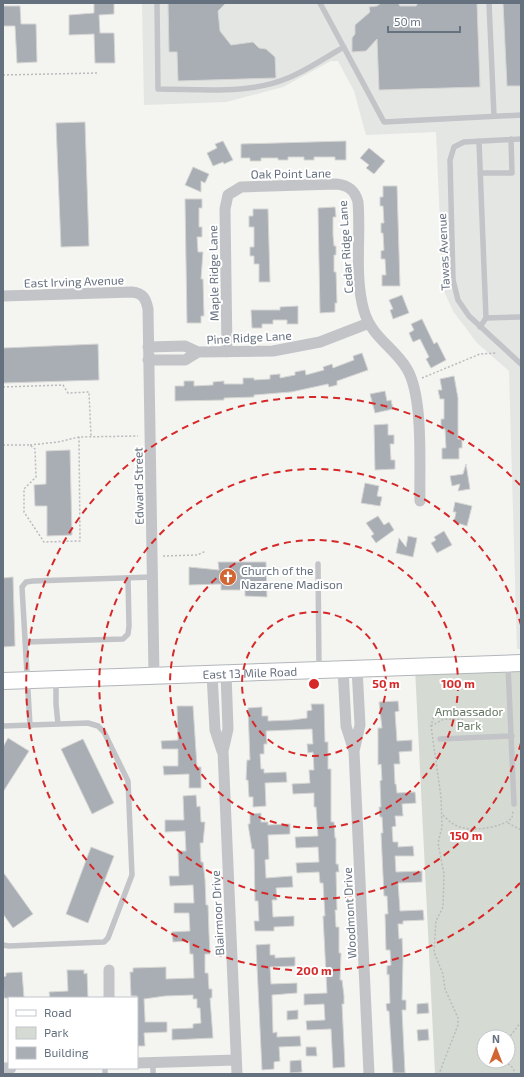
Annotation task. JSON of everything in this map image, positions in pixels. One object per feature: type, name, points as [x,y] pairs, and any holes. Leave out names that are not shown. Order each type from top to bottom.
[{"type":"main road","name":"East 13 Mile Road","points":[[3,681],[514,663]]},
{"type":"street","name":"Oak Point Lane","points":[[228,195],[241,187],[336,184],[343,185],[354,192]]},
{"type":"street","name":"Cedar Ridge Lane","points":[[354,192],[358,209],[360,294],[369,323],[379,338],[406,368],[413,382],[418,414],[420,501]]},
{"type":"street","name":"Maple Ridge Lane","points":[[227,352],[225,209],[228,195]]},
{"type":"street","name":"East Irving Avenue","points":[[3,296],[132,292],[144,296]]},
{"type":"street","name":"Edward Street","points":[[144,296],[148,309],[154,676]]},
{"type":"street","name":"Pine Ridge Lane","points":[[148,347],[185,346],[198,352],[273,351],[296,348],[331,339],[369,323]]},
{"type":"street","name":"Pine Ridge Lane","points":[[148,360],[185,360],[198,352]]},
{"type":"street","name":"Woodmont Drive","points":[[350,669],[346,726],[354,751],[369,1074]]},
{"type":"street","name":"Blairmoor Drive","points":[[219,674],[215,730],[223,751],[237,1074]]},
{"type":"street","points":[[109,970],[109,997]]},
{"type":"street","points":[[138,1063],[153,1068],[236,1060]]},
{"type":"lane","points":[[157,3],[158,89],[231,90],[266,86],[289,78],[344,47]]},
{"type":"lane","points":[[320,3],[384,122],[521,115]]},
{"type":"lane","points":[[489,3],[494,116]]},
{"type":"lane","points":[[480,173],[512,173],[511,139]]},
{"type":"lane","points":[[480,327],[486,318],[479,141],[521,139]]},
{"type":"lane","name":"Tawas Avenue","points":[[479,141],[458,144],[451,153],[450,160],[455,290],[463,308],[480,327],[521,364]]},
{"type":"lane","points":[[486,318],[521,316]]},
{"type":"lane","points":[[318,564],[319,670]]},
{"type":"lane","points":[[30,726],[27,705],[28,680],[22,587],[26,582],[152,577]]},
{"type":"lane","points":[[25,642],[122,639],[128,634],[129,626],[128,578]]},
{"type":"lane","points":[[514,663],[512,736],[514,804]]},
{"type":"lane","points":[[56,680],[58,724]]},
{"type":"lane","points":[[3,726],[93,724],[102,729],[128,781],[132,876],[108,938],[104,942],[3,945]]},
{"type":"lane","points":[[440,739],[512,736]]},
{"type":"path","points":[[3,76],[97,73]]},
{"type":"path","points":[[419,380],[480,354],[498,353]]},
{"type":"path","points":[[3,387],[63,385],[68,393],[89,392],[91,436]]},
{"type":"path","points":[[3,445],[30,445],[58,442],[79,436],[138,436]]},
{"type":"path","points":[[30,445],[34,449],[36,477],[24,489],[24,512],[44,542],[80,541],[79,436]]},
{"type":"path","points":[[163,556],[197,555],[206,551]]},
{"type":"path","points":[[431,726],[444,720],[462,720],[465,716],[463,712],[457,710],[435,712],[431,726],[443,814],[441,834],[438,843],[444,874],[443,907],[436,921],[434,952],[443,974],[445,989],[458,1018],[458,1025],[439,1074]]},
{"type":"path","points":[[443,814],[450,821],[465,829],[486,828],[508,823],[512,818],[514,804]]},
{"type":"path","points":[[508,823],[521,830]]},
{"type":"shaded area","points":[[142,3],[521,3],[521,649],[517,649],[509,371],[477,343],[453,311],[443,289],[436,132],[366,135],[354,91],[338,61],[331,61],[283,87],[226,102],[144,105]]},
{"type":"green space","name":"Ambassador Park","points":[[521,664],[521,1074],[435,1074],[415,668]]},
{"type":"building","points":[[94,3],[114,3],[114,14],[99,15],[100,33],[114,33],[115,63],[95,63],[94,34],[69,35],[69,15],[94,13]]},
{"type":"building","points":[[168,3],[226,3],[218,11],[220,31],[231,45],[253,42],[259,48],[266,49],[275,57],[276,78],[178,81],[177,52],[169,52]]},
{"type":"building","points":[[381,3],[398,3],[400,6],[416,6],[418,3],[477,3],[480,87],[379,90],[377,39],[366,51],[352,52],[352,38],[355,34],[355,25],[370,12],[369,7],[377,6]]},
{"type":"building","points":[[503,3],[521,3],[521,86],[507,86]]},
{"type":"building","points":[[3,6],[20,6],[21,24],[36,24],[37,62],[17,63],[15,26],[3,26]]},
{"type":"building","points":[[85,122],[89,246],[61,247],[56,123]]},
{"type":"building","points":[[223,141],[233,160],[224,164],[223,162],[213,166],[207,153],[217,148],[215,144]]},
{"type":"building","points":[[346,141],[346,160],[335,160],[335,157],[314,157],[314,160],[304,160],[304,157],[288,157],[288,160],[278,160],[278,158],[261,158],[261,161],[250,161],[250,158],[241,158],[241,144]]},
{"type":"building","points":[[369,148],[385,161],[374,174],[366,168],[369,165],[360,158]]},
{"type":"building","points":[[193,167],[209,174],[205,183],[201,181],[201,192],[185,185]]},
{"type":"building","points":[[383,186],[397,186],[400,286],[382,286],[382,275],[386,275],[385,259],[381,259],[381,251],[384,250],[383,233],[381,233],[381,223],[384,223],[383,206],[380,206],[380,197],[383,197]]},
{"type":"building","points":[[185,199],[202,199],[202,208],[199,208],[199,227],[202,227],[202,237],[197,237],[198,252],[203,252],[201,279],[203,279],[204,316],[201,316],[201,323],[187,323]]},
{"type":"building","points":[[335,207],[336,217],[333,217],[333,235],[334,246],[336,246],[336,255],[334,255],[334,272],[336,272],[337,303],[335,303],[335,312],[320,313],[318,208]]},
{"type":"building","points":[[253,209],[268,209],[270,282],[259,282],[259,264],[254,264],[254,256],[250,256],[250,247],[254,247],[254,227],[249,227],[249,216],[253,216]]},
{"type":"building","points":[[402,295],[409,313],[393,319],[390,310],[393,309],[389,300]]},
{"type":"building","points":[[298,306],[298,324],[287,324],[287,320],[273,320],[273,324],[262,324],[262,328],[252,328],[251,310],[280,310],[280,307]]},
{"type":"building","points":[[422,319],[434,344],[437,342],[446,360],[431,368],[426,359],[429,357],[420,339],[413,342],[409,333],[414,330],[411,324]]},
{"type":"building","points":[[98,344],[99,380],[3,383],[3,348]]},
{"type":"building","points":[[362,353],[368,370],[337,381],[337,385],[329,387],[328,384],[291,392],[254,395],[254,397],[224,398],[224,400],[175,401],[175,386],[184,386],[184,381],[194,381],[194,386],[213,385],[213,382],[224,381],[224,384],[243,384],[243,378],[254,378],[254,380],[270,379],[270,375],[280,374],[280,378],[295,375],[295,372],[305,370],[306,375],[324,370],[323,367],[332,364],[333,368],[354,360],[353,356]]},
{"type":"building","points":[[454,376],[458,398],[458,439],[462,439],[462,448],[459,448],[459,459],[442,459],[442,448],[446,448],[445,429],[441,429],[441,419],[444,419],[444,399],[440,399],[438,390],[442,390],[440,379]]},
{"type":"building","points":[[385,391],[387,401],[391,400],[393,409],[375,413],[370,394]]},
{"type":"building","points":[[388,424],[388,435],[394,435],[394,444],[390,444],[391,460],[395,460],[395,469],[375,470],[374,425]]},
{"type":"building","points":[[70,450],[72,535],[47,536],[47,506],[35,506],[34,485],[46,484],[46,451]]},
{"type":"building","points":[[466,464],[470,489],[458,491],[460,484],[452,486],[450,476],[463,474]]},
{"type":"building","points":[[365,483],[379,486],[377,496],[382,497],[380,506],[361,503]]},
{"type":"building","points":[[455,502],[472,506],[467,526],[454,522],[456,512],[453,512]]},
{"type":"building","points":[[378,516],[384,525],[389,522],[394,530],[376,543],[371,536],[374,534],[366,523]]},
{"type":"building","points":[[444,531],[452,545],[437,553],[431,543],[436,540],[434,537]]},
{"type":"building","points":[[408,536],[417,538],[413,557],[396,553],[399,538],[406,547]]},
{"type":"building","name":"Church of the Nazarene Madison","points":[[218,562],[266,562],[267,597],[245,596],[245,590],[221,590],[221,584],[189,585],[189,567],[219,570]]},
{"type":"building","points":[[13,577],[15,646],[3,647],[3,578]]},
{"type":"building","points":[[398,701],[399,711],[395,712],[397,741],[412,740],[412,751],[399,752],[400,764],[394,764],[395,784],[397,793],[415,792],[416,803],[402,804],[403,816],[395,816],[396,826],[392,827],[393,842],[398,842],[398,847],[413,846],[414,856],[395,856],[396,872],[422,871],[422,882],[398,883],[400,911],[423,910],[424,920],[403,921],[403,924],[398,924],[399,939],[402,938],[402,1000],[406,1000],[406,1010],[402,1010],[405,1073],[393,1073],[389,1011],[387,1011],[386,1004],[390,1003],[389,974],[387,975],[387,966],[391,965],[390,950],[386,950],[385,914],[388,914],[387,896],[384,896],[381,833],[383,833],[382,817],[380,817],[379,807],[381,807],[381,764],[378,765],[378,728],[382,728],[379,702]]},
{"type":"building","points":[[311,704],[324,704],[325,742],[328,742],[328,769],[331,769],[331,822],[334,822],[336,838],[336,864],[338,864],[339,872],[336,872],[337,910],[335,910],[336,927],[339,927],[339,953],[341,953],[340,980],[342,980],[344,996],[344,1004],[342,1004],[345,1067],[333,1068],[331,1029],[307,1030],[306,1021],[325,1020],[324,1004],[304,1005],[304,994],[327,993],[323,883],[320,883],[319,872],[297,873],[296,863],[319,862],[318,847],[296,848],[295,837],[318,836],[316,807],[314,807],[314,793],[293,794],[292,784],[310,783],[309,770],[314,770],[313,752],[308,753],[307,744],[313,744],[312,729],[266,731],[267,744],[264,744],[264,754],[260,754],[261,769],[264,769],[264,773],[286,772],[287,782],[265,783],[266,806],[253,807],[253,797],[249,797],[248,780],[246,780],[247,760],[250,760],[248,708],[262,707],[262,716],[268,716],[268,721],[292,720],[307,718],[307,711],[312,710]]},
{"type":"building","points":[[177,706],[193,706],[197,767],[201,767],[201,788],[189,788],[189,774],[164,775],[163,766],[178,766],[178,749],[162,749],[161,741],[178,740]]},
{"type":"building","points":[[8,738],[29,751],[3,792],[3,747]]},
{"type":"building","points":[[83,739],[114,803],[92,814],[61,749]]},
{"type":"building","points":[[196,795],[197,807],[200,806],[201,822],[205,822],[203,843],[200,843],[201,862],[203,862],[205,879],[206,905],[208,905],[210,954],[205,954],[205,973],[208,973],[209,989],[212,989],[212,998],[210,998],[213,1038],[172,1040],[172,1029],[193,1028],[193,1024],[201,1023],[200,1008],[197,1008],[197,999],[193,999],[193,995],[165,996],[144,999],[145,1022],[167,1022],[167,1032],[144,1033],[145,1046],[138,1046],[138,997],[131,996],[130,972],[133,972],[133,968],[166,967],[166,979],[194,978],[193,954],[190,954],[189,941],[173,942],[172,932],[190,931],[189,913],[174,913],[174,903],[194,903],[193,885],[170,886],[169,876],[179,876],[178,851],[186,851],[185,831],[165,832],[165,820],[184,820],[183,796]]},
{"type":"building","points":[[261,813],[261,822],[268,822],[268,825],[290,824],[290,834],[268,835],[269,859],[265,860],[266,878],[292,876],[293,887],[276,888],[277,900],[272,900],[273,917],[294,916],[294,926],[274,927],[274,931],[255,931],[254,921],[259,921],[258,901],[255,901],[254,849],[252,849],[248,824],[250,824],[250,814]]},
{"type":"building","points":[[91,847],[114,856],[88,923],[66,914]]},
{"type":"building","points":[[3,872],[33,914],[13,928],[3,914]]},
{"type":"building","points":[[270,944],[270,955],[275,955],[275,958],[295,957],[295,966],[270,967],[271,984],[297,983],[297,993],[272,995],[273,1033],[277,1032],[277,1037],[300,1036],[301,1046],[279,1047],[280,1061],[274,1062],[274,1069],[262,1070],[256,945]]},
{"type":"building","points":[[67,970],[84,970],[84,974],[87,973],[88,997],[50,997],[49,992],[68,991]]},
{"type":"building","points":[[22,972],[24,997],[4,998],[3,977],[6,976],[6,973]]},
{"type":"building","points":[[428,1003],[429,1013],[417,1014],[417,1004]]},
{"type":"building","points":[[298,1010],[298,1019],[287,1020],[287,1011]]},
{"type":"building","points":[[428,1029],[429,1040],[418,1041],[417,1030]]},
{"type":"building","points":[[306,1047],[316,1047],[317,1056],[306,1056]]},
{"type":"building","points":[[301,1060],[302,1072],[290,1073],[290,1061]]},
{"type":"place","name":"Church of the Nazarene Madison","points":[[228,577]]}]
